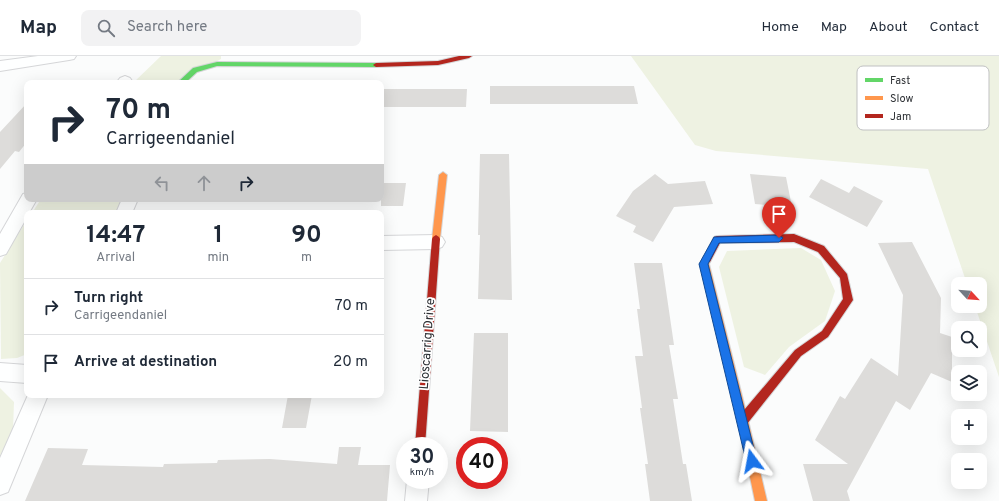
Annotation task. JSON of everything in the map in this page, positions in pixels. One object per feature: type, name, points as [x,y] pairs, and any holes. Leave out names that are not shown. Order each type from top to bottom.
[{"type":"street","points":[[0,66],[69,56]]},
{"type":"street","points":[[184,80],[195,70],[217,64],[400,65],[438,63],[469,56]]},
{"type":"street","name":"Lioscarrig Drive","points":[[421,437],[436,242],[443,175]]},
{"type":"street","points":[[0,249],[27,202]]},
{"type":"street","points":[[742,420],[798,353],[825,334],[848,300],[844,277],[821,249],[794,238],[717,240],[704,264],[760,501]]},
{"type":"street","points":[[384,243],[436,242]]},
{"type":"street","points":[[0,372],[9,374],[24,374]]},
{"type":"street","points":[[0,484],[37,398]]},
{"type":"street","points":[[416,501],[417,489]]},
{"type":"green space","points":[[161,56],[221,56],[221,59],[182,80],[136,80]]},
{"type":"green space","points":[[631,56],[999,56],[999,377],[987,342],[987,321],[980,321],[977,313],[987,313],[987,277],[965,277],[928,169],[716,151],[695,145]]},
{"type":"green space","points":[[39,202],[122,202],[118,210],[34,210]]},
{"type":"green space","points":[[24,225],[24,355],[17,358],[1,359],[0,263]]},
{"type":"green space","points":[[801,248],[821,260],[835,291],[825,321],[789,347],[765,375],[744,367],[719,267],[727,251]]},
{"type":"green space","points":[[0,388],[14,402],[13,430],[0,456]]},
{"type":"building","points":[[490,86],[634,86],[638,104],[490,104]]},
{"type":"building","points":[[384,89],[467,89],[466,107],[384,107]]},
{"type":"building","points":[[24,106],[24,146],[19,152],[15,151],[0,169],[0,132]]},
{"type":"building","points":[[480,154],[509,154],[512,300],[478,299]]},
{"type":"building","points":[[655,174],[668,184],[705,181],[713,204],[674,207],[653,242],[633,232],[636,226],[616,216],[633,191]]},
{"type":"building","points":[[750,174],[786,177],[792,207],[755,204]]},
{"type":"building","points":[[821,179],[849,193],[854,186],[883,201],[867,227],[809,197]]},
{"type":"building","points":[[384,183],[406,183],[403,206],[381,206],[381,202],[384,202]]},
{"type":"building","points":[[912,242],[941,298],[940,333],[951,337],[951,382],[931,373],[910,410],[896,401],[847,491],[850,501],[813,501],[803,464],[848,464],[815,440],[840,396],[845,399],[871,358],[898,376],[903,295],[878,243]]},
{"type":"building","points":[[634,263],[662,263],[674,345],[669,345],[678,399],[673,399],[683,464],[686,464],[692,501],[650,501],[645,464],[648,464],[640,408],[642,408],[635,356],[643,356],[637,309],[640,309]]},
{"type":"building","points":[[474,333],[508,333],[508,432],[470,431]]},
{"type":"building","points":[[287,398],[311,398],[306,428],[282,428]]},
{"type":"building","points":[[339,447],[361,447],[358,465],[390,465],[387,501],[25,501],[48,448],[88,449],[82,465],[163,467],[164,464],[217,463],[218,460],[270,459],[337,464]]},
{"type":"traffic: fast","points":[[184,80],[195,70],[217,64],[376,65]]},
{"type":"traffic: slow","points":[[436,239],[443,175]]},
{"type":"traffic: slow","points":[[707,259],[704,264],[743,420],[761,501]]},
{"type":"traffic: jam","points":[[376,65],[438,63],[469,56]]},
{"type":"traffic: jam","points":[[707,259],[717,240],[794,238],[821,249],[844,277],[848,300],[825,334],[798,353],[743,420]]},
{"type":"traffic: jam","points":[[421,437],[436,239]]},
{"type":"route","points":[[752,461],[704,264],[717,240],[779,238]]}]
